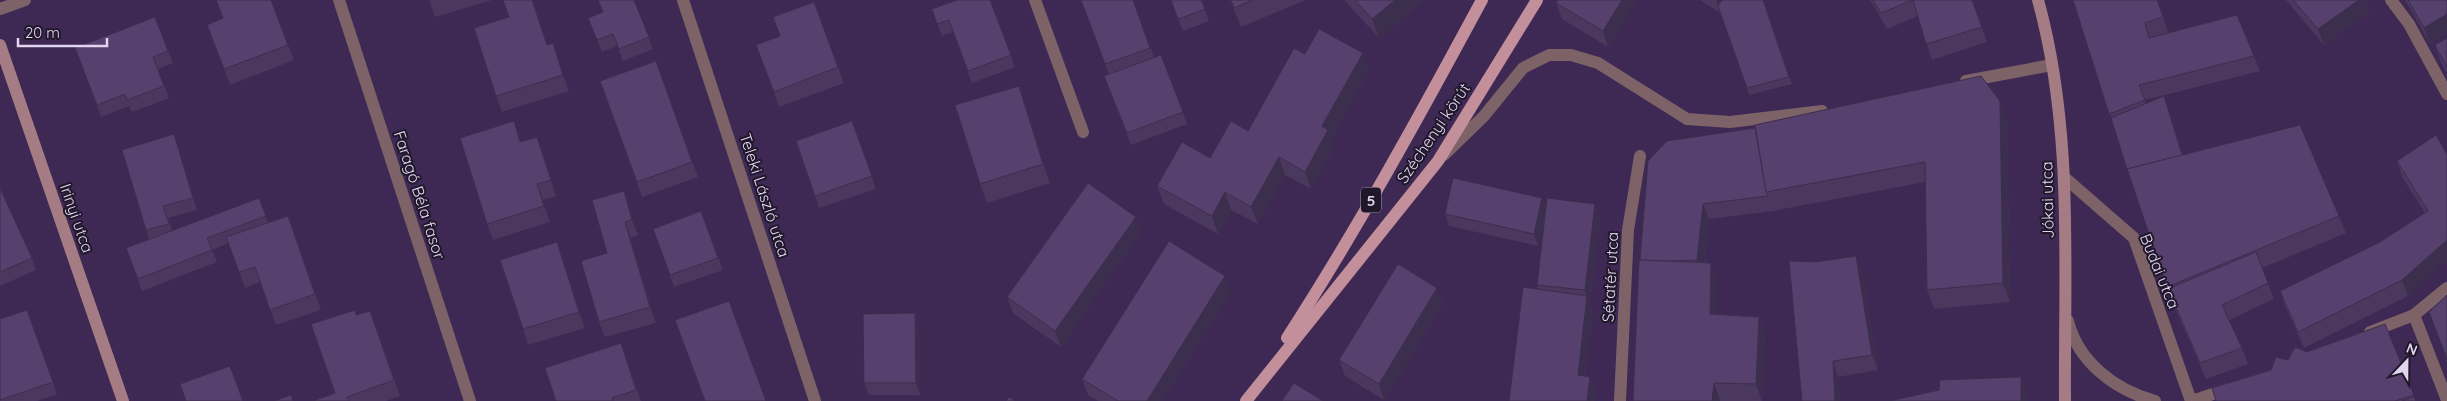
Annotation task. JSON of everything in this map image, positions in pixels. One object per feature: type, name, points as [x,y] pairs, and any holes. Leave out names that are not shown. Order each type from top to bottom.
[{"type":"main road","name":"Széchenyi körút","points":[[1248,397],[1335,264],[1482,0]]},
{"type":"main road","name":"Széchenyi körút","points":[[1248,397],[1438,161],[1537,0]]},
{"type":"street","points":[[0,8],[25,0]]},
{"type":"street","name":"Faragó Béla fasor","points":[[339,0],[470,401]]},
{"type":"street","name":"Teleki László utca","points":[[683,0],[815,401]]},
{"type":"street","points":[[1035,0],[1083,132]]},
{"type":"street","name":"Jókai utca","points":[[2038,0],[2047,33],[2058,98],[2064,177],[2065,401]]},
{"type":"street","points":[[2391,0],[2409,24],[2447,94]]},
{"type":"street","name":"Irinyi utca","points":[[0,45],[123,401]]},
{"type":"street","points":[[1438,161],[1484,116],[1523,68],[1549,55],[1571,54],[1598,62],[1687,118],[1730,122],[1780,118],[1836,109]]},
{"type":"street","points":[[1950,84],[2052,65]]},
{"type":"street","name":"Sétatér utca","points":[[1620,401],[1628,230],[1640,156]]},
{"type":"street","name":"Budai utca","points":[[2064,177],[2134,238],[2192,401]]},
{"type":"street","points":[[2359,337],[2414,315],[2447,288]]},
{"type":"street","points":[[2065,310],[2072,338],[2085,358],[2121,387],[2155,401]]},
{"type":"street","points":[[2414,315],[2447,400]]},
{"type":"street","points":[[2192,401],[2238,385]]},
{"type":"building","points":[[216,0],[271,0],[288,45],[224,69],[207,25],[223,18]]},
{"type":"building","points":[[503,0],[532,0],[547,45],[553,43],[563,75],[496,96],[474,28],[509,17]]},
{"type":"building","points":[[598,0],[634,0],[649,37],[619,49],[613,34],[597,40],[588,18],[603,12]]},
{"type":"building","points":[[957,0],[990,0],[1011,55],[968,71],[949,20],[937,24],[932,9]]},
{"type":"building","points":[[1081,0],[1133,0],[1150,48],[1105,64]]},
{"type":"building","points":[[1171,0],[1201,0],[1205,9],[1178,19]]},
{"type":"building","points":[[1231,0],[1253,0],[1234,8]]},
{"type":"building","points":[[1355,0],[1395,0],[1372,19]]},
{"type":"building","points":[[1558,0],[1622,0],[1603,31],[1556,3]]},
{"type":"building","points":[[1722,0],[1763,0],[1789,77],[1747,88],[1718,6]]},
{"type":"building","points":[[1873,0],[1913,0],[1881,13]]},
{"type":"building","points":[[1913,0],[1972,0],[1982,27],[1926,44]]},
{"type":"building","points":[[2073,0],[2157,0],[2163,17],[2145,23],[2149,38],[2237,15],[2254,56],[2139,85],[2145,100],[2109,114]]},
{"type":"building","points":[[2293,0],[2359,0],[2318,29]]},
{"type":"building","points":[[2408,0],[2447,0],[2447,14],[2424,28]]},
{"type":"building","points":[[814,2],[838,67],[774,92],[756,45],[780,36],[773,17]]},
{"type":"building","points":[[155,17],[168,51],[153,57],[164,86],[127,100],[125,94],[97,105],[75,48]]},
{"type":"building","points":[[1319,29],[1363,53],[1322,126],[1328,130],[1305,172],[1279,157],[1251,207],[1225,192],[1212,216],[1157,186],[1182,142],[1210,158],[1231,121],[1248,131],[1294,48],[1305,54]]},
{"type":"building","points":[[2447,38],[2447,67],[2435,45]]},
{"type":"building","points":[[1161,55],[1183,112],[1127,133],[1104,76]]},
{"type":"building","points":[[656,61],[692,162],[637,182],[600,81]]},
{"type":"building","points":[[1981,76],[2000,101],[2003,283],[1927,290],[1925,162],[1766,192],[1755,125]]},
{"type":"building","points":[[1019,86],[1043,164],[980,184],[955,105]]},
{"type":"building","points":[[2164,96],[2182,155],[2127,169],[2111,118]]},
{"type":"building","points":[[514,121],[520,142],[537,137],[551,180],[537,184],[544,206],[487,224],[460,138]]},
{"type":"building","points":[[852,121],[872,176],[815,196],[796,141]]},
{"type":"building","points":[[2300,125],[2339,216],[2167,287],[2127,169]]},
{"type":"building","points":[[1755,128],[1768,196],[1703,204],[1697,260],[1640,260],[1648,161],[1667,141]]},
{"type":"building","points":[[174,134],[193,198],[163,206],[169,224],[146,230],[122,150]]},
{"type":"building","points":[[2436,135],[2447,154],[2447,240],[2402,280],[2298,332],[2280,291],[2380,242],[2428,211],[2397,161]]},
{"type":"building","points":[[1453,178],[1542,198],[1534,234],[1445,214]]},
{"type":"building","points":[[1088,183],[1136,217],[1055,331],[1007,297]]},
{"type":"building","points":[[0,188],[32,258],[0,272]]},
{"type":"building","points":[[624,191],[632,220],[625,222],[650,307],[599,322],[581,261],[607,253],[592,200]]},
{"type":"building","points":[[259,198],[266,216],[207,238],[212,250],[138,279],[126,248]]},
{"type":"building","points":[[1547,198],[1595,204],[1585,290],[1537,285]]},
{"type":"building","points":[[701,211],[718,258],[670,275],[653,229]]},
{"type":"building","points":[[288,216],[315,294],[270,310],[255,267],[239,272],[226,237]]},
{"type":"building","points":[[1169,241],[1225,276],[1147,401],[1118,401],[1082,379]]},
{"type":"building","points":[[557,242],[579,312],[523,329],[500,260]]},
{"type":"building","points":[[2256,252],[2268,283],[2222,305],[2242,348],[2200,363],[2168,289]]},
{"type":"building","points":[[1856,256],[1872,355],[1833,361],[1835,401],[1802,401],[1789,261],[1816,262]]},
{"type":"building","points":[[1639,260],[1711,263],[1710,314],[1759,317],[1756,384],[1714,383],[1712,401],[1633,401]]},
{"type":"building","points":[[1398,264],[1437,288],[1379,384],[1339,360]]},
{"type":"building","points":[[1523,287],[1587,296],[1578,375],[1590,377],[1587,401],[1509,401]]},
{"type":"building","points":[[2447,295],[2447,359],[2429,312]]},
{"type":"building","points":[[729,301],[766,401],[705,401],[675,320]]},
{"type":"building","points":[[27,310],[53,382],[0,400],[0,319]]},
{"type":"building","points":[[355,310],[356,315],[370,311],[394,380],[347,397],[349,401],[313,401],[335,393],[311,324]]},
{"type":"building","points":[[915,313],[916,383],[864,383],[863,314]]},
{"type":"building","points":[[2385,324],[2414,395],[2395,401],[2216,401],[2212,388],[2271,370],[2276,357],[2288,360],[2295,347],[2307,352]]},
{"type":"building","points":[[621,343],[636,390],[612,398],[613,401],[556,401],[545,368]]},
{"type":"building","points":[[230,366],[243,401],[186,401],[180,384]]},
{"type":"building","points":[[2021,377],[2021,401],[1890,401],[1939,390],[1940,380]]},
{"type":"building","points":[[1294,383],[1323,401],[1282,401]]},
{"type":"building","points":[[291,395],[293,401],[274,401]]},
{"type":"building","points":[[1009,397],[1015,401],[1006,401]]},
{"type":"building","points":[[2414,397],[2416,401],[2402,401]]}]
